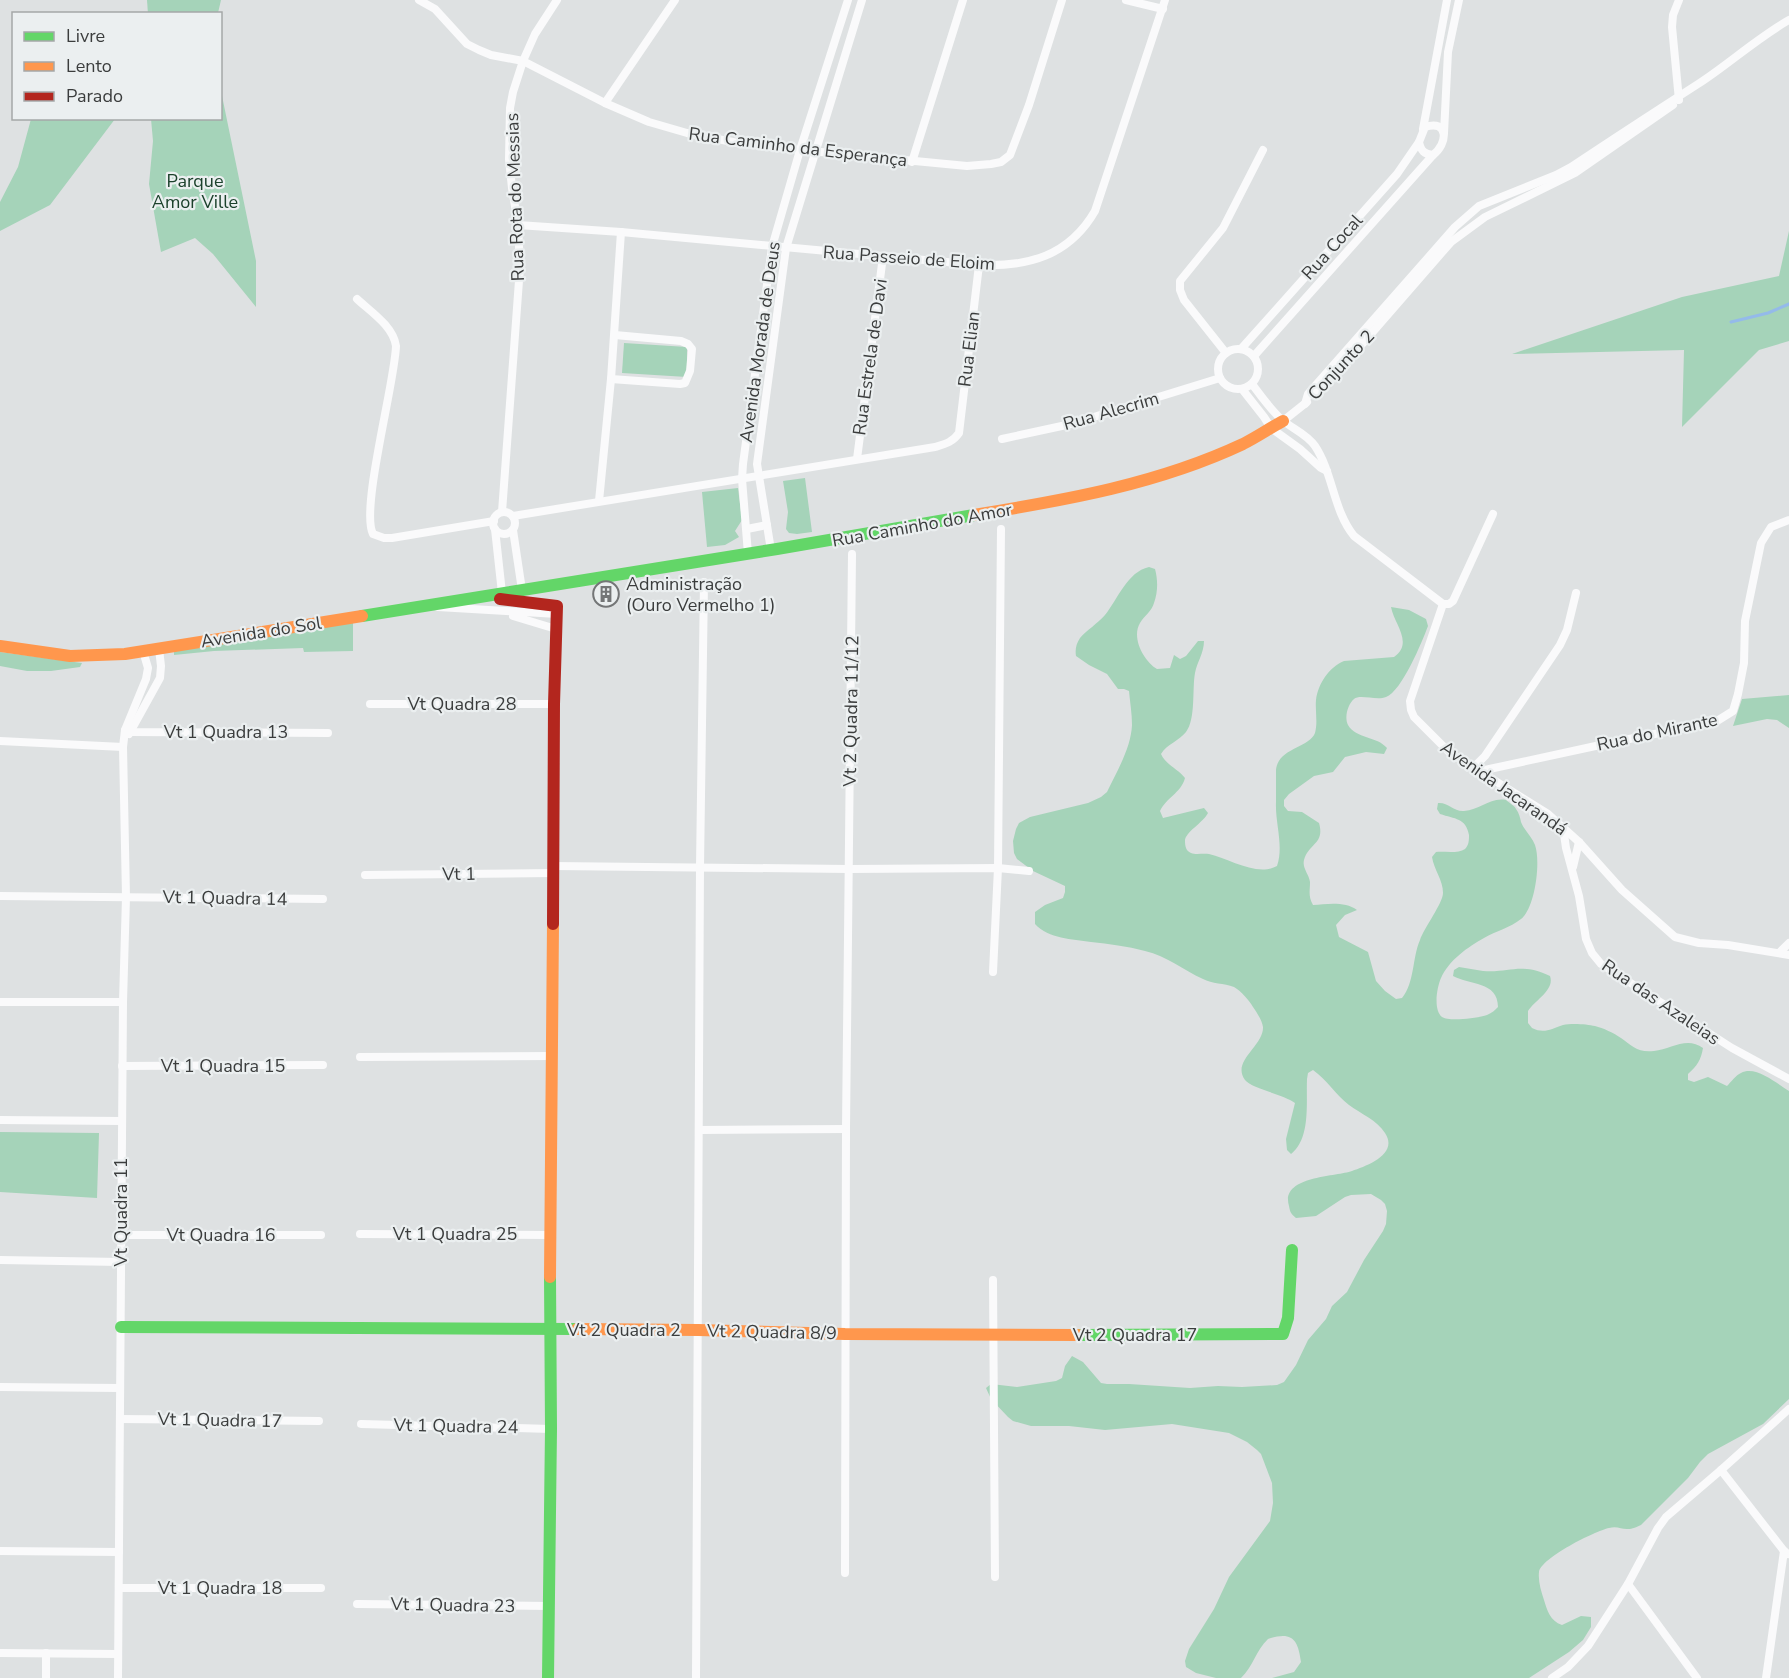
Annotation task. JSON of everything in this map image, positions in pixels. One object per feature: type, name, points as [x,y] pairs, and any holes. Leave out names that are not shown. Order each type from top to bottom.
[{"type":"street","name":"Rua Caminho da Esperança","points":[[420,0],[435,9],[467,44],[491,55],[523,61],[605,103],[650,122],[687,134],[815,152],[941,165],[979,166],[1001,162],[1011,154],[1062,0]]},
{"type":"street","name":"Rua Rota do Messias","points":[[502,512],[520,267],[518,225],[508,142],[513,92],[535,34],[557,0]]},
{"type":"street","points":[[605,103],[675,0]]},
{"type":"street","name":"Avenida Morada de Deus","points":[[748,554],[742,478],[772,247],[848,0]]},
{"type":"street","name":"Avenida Morada de Deus","points":[[771,550],[757,464],[786,248],[862,0]]},
{"type":"street","points":[[912,162],[963,0]]},
{"type":"street","points":[[1126,0],[1164,4]]},
{"type":"street","points":[[1447,0],[1419,142],[1420,150],[1433,155],[1441,148],[1444,133],[1448,52],[1459,0]]},
{"type":"street","points":[[1678,0],[1672,27],[1679,98]]},
{"type":"street","name":"Rua Passeio de Eloim","points":[[518,225],[621,232],[978,265],[1010,265],[1042,257],[1067,245],[1086,227],[1100,201],[1164,4]]},
{"type":"street","name":"Conjunto 2","points":[[1305,404],[1350,358],[1471,211],[1573,170],[1622,142],[1698,83],[1789,20]]},
{"type":"street","points":[[1423,129],[1438,125],[1444,133]]},
{"type":"street","name":"Rua Cocal","points":[[1241,349],[1397,174],[1419,142]]},
{"type":"street","points":[[1226,353],[1184,300],[1180,290],[1180,281],[1223,228],[1263,150]]},
{"type":"street","name":"Rua Cocal","points":[[1254,356],[1433,155]]},
{"type":"street","points":[[599,501],[615,335],[621,232]]},
{"type":"street","name":"Rua Estrela de Davi","points":[[857,459],[883,256]]},
{"type":"street","name":"Rua Elian","points":[[857,459],[935,447],[955,439],[959,433],[978,265]]},
{"type":"street","points":[[357,299],[390,329],[396,346],[369,523],[373,534],[392,538],[494,525],[504,534],[513,530]]},
{"type":"street","points":[[611,379],[685,383],[690,371],[692,349],[681,341],[615,335]]},
{"type":"street","points":[[1233,349],[1241,349],[1254,356],[1258,368],[1257,377],[1252,384],[1242,389],[1225,385],[1218,369],[1220,360],[1226,353],[1233,349]]},
{"type":"street","name":"Rua Alecrim","points":[[1002,439],[1071,424],[1220,378]]},
{"type":"street","points":[[1252,384],[1283,421],[1308,438],[1314,445],[1346,523],[1354,536],[1443,604],[1454,601],[1493,514]]},
{"type":"street","points":[[1242,389],[1271,428],[1287,438],[1324,470]]},
{"type":"street","name":"Rua Caminho do Amor","points":[[522,590],[748,554],[1105,492],[1222,452],[1254,438],[1283,421],[1305,404]]},
{"type":"street","points":[[513,516],[857,459]]},
{"type":"street","points":[[502,593],[494,525],[495,517],[502,512],[513,516],[515,520],[513,530],[522,590]]},
{"type":"street","name":"Rua do Mirante","points":[[1477,769],[1705,724],[1717,721],[1733,711],[1744,663],[1745,621],[1761,543],[1771,527],[1789,520]]},
{"type":"street","points":[[747,529],[767,525]]},
{"type":"street","points":[[993,972],[998,868],[1001,529]]},
{"type":"street","name":"Vt 2 Quadra 11/12","points":[[845,1574],[846,1129],[852,554]]},
{"type":"street","points":[[696,1678],[700,867],[704,582]]},
{"type":"street","name":"Avenida do Sol","points":[[0,646],[70,657],[125,654],[522,590]]},
{"type":"street","points":[[1477,769],[1560,645],[1568,630],[1576,593]]},
{"type":"street","points":[[460,600],[505,599],[557,610]]},
{"type":"street","name":"Avenida Jacarandá","points":[[1443,604],[1410,701],[1414,717],[1443,746],[1544,811],[1563,827],[1622,890],[1675,937],[1699,943],[1728,945],[1789,955]]},
{"type":"street","points":[[420,606],[483,611],[557,610]]},
{"type":"street","points":[[548,1678],[554,704],[557,610]]},
{"type":"street","points":[[483,611],[523,618],[556,628]]},
{"type":"street","points":[[126,737],[160,678],[159,649]]},
{"type":"street","points":[[126,737],[147,679],[148,668],[143,651]]},
{"type":"street","points":[[147,679],[160,678]]},
{"type":"street","name":"Vt Quadra 28","points":[[370,704],[554,704]]},
{"type":"street","name":"Vt 1 Quadra 13","points":[[126,737],[328,733]]},
{"type":"street","points":[[0,741],[126,737]]},
{"type":"street","name":"Vt Quadra 11","points":[[118,1678],[126,737]]},
{"type":"street","points":[[1563,827],[1566,848],[1573,870]]},
{"type":"street","name":"Rua das Azaleias","points":[[1579,842],[1573,870],[1586,939],[1592,953],[1601,964],[1732,1048],[1789,1079]]},
{"type":"street","name":"Vt 1","points":[[365,875],[700,867],[998,868],[1029,871]]},
{"type":"street","name":"Vt 1 Quadra 14","points":[[0,896],[323,899]]},
{"type":"street","points":[[1780,952],[1789,942]]},
{"type":"street","points":[[0,1002],[123,1002]]},
{"type":"street","points":[[360,1056],[553,1056]]},
{"type":"street","name":"Vt 1 Quadra 15","points":[[122,1066],[324,1065]]},
{"type":"street","points":[[0,1120],[122,1120]]},
{"type":"street","points":[[699,1130],[846,1129]]},
{"type":"street","name":"Vt 1 Quadra 25","points":[[360,1234],[550,1235]]},
{"type":"street","name":"Vt Quadra 16","points":[[121,1235],[321,1235]]},
{"type":"street","name":"Vt 2 Quadra 17","points":[[994,1334],[1283,1334],[1288,1318],[1292,1251]]},
{"type":"street","points":[[0,1260],[121,1262]]},
{"type":"street","points":[[993,1280],[995,1577]]},
{"type":"street","name":"Vt 2 Quadra 2","points":[[121,1327],[698,1330]]},
{"type":"street","name":"Vt 2 Quadra 8/9","points":[[698,1330],[845,1334],[994,1334]]},
{"type":"street","points":[[0,1387],[120,1388]]},
{"type":"street","points":[[1552,1678],[1568,1667],[1588,1646],[1628,1584],[1666,1517],[1789,1409]]},
{"type":"street","name":"Vt 1 Quadra 17","points":[[120,1419],[319,1421]]},
{"type":"street","name":"Vt 1 Quadra 24","points":[[361,1424],[551,1429]]},
{"type":"street","points":[[1721,1470],[1787,1553],[1766,1678]]},
{"type":"street","points":[[0,1551],[119,1552]]},
{"type":"street","points":[[1628,1584],[1697,1678]]},
{"type":"street","name":"Vt 1 Quadra 18","points":[[118,1588],[321,1588]]},
{"type":"street","name":"Vt 1 Quadra 23","points":[[357,1604],[549,1606]]},
{"type":"street","points":[[0,1653],[118,1654]]},
{"type":"street","points":[[45,1678],[46,1653]]},
{"type":"green space","points":[[147,0],[221,0],[218,12],[148,12]]},
{"type":"green space","name":"Parque Amor Ville","points":[[222,96],[256,261],[256,307],[213,254],[195,238],[161,252],[149,184],[153,141],[151,120],[222,120]]},
{"type":"green space","points":[[31,120],[114,120],[50,205],[0,231],[0,202],[18,167]]},
{"type":"green space","points":[[1789,231],[1789,341],[1759,350],[1682,427],[1684,350],[1512,354],[1682,297],[1779,276]]},
{"type":"green space","points":[[624,343],[687,347],[687,377],[622,373]]},
{"type":"green space","points":[[805,478],[812,532],[789,533],[786,529],[788,512],[783,481]]},
{"type":"green space","points":[[738,488],[742,520],[735,531],[739,537],[725,545],[707,547],[702,492]]},
{"type":"green space","points":[[1149,567],[1155,569],[1156,595],[1152,609],[1140,623],[1137,635],[1140,649],[1148,661],[1157,669],[1170,668],[1174,655],[1180,659],[1186,656],[1198,641],[1204,641],[1195,673],[1189,726],[1183,735],[1161,754],[1185,778],[1180,788],[1160,811],[1163,818],[1204,808],[1208,813],[1186,838],[1189,852],[1209,854],[1252,868],[1269,869],[1277,866],[1280,851],[1276,810],[1278,763],[1282,757],[1307,742],[1315,733],[1317,694],[1329,672],[1344,661],[1394,657],[1400,652],[1403,640],[1391,607],[1409,610],[1426,619],[1428,626],[1405,676],[1386,697],[1354,699],[1347,711],[1347,722],[1352,730],[1383,744],[1387,748],[1384,754],[1366,752],[1345,757],[1333,772],[1314,776],[1284,800],[1284,806],[1288,811],[1302,812],[1319,823],[1320,835],[1304,860],[1313,905],[1341,904],[1357,910],[1345,915],[1336,925],[1339,937],[1368,952],[1376,981],[1396,999],[1402,998],[1409,985],[1420,940],[1443,893],[1432,857],[1436,852],[1462,851],[1468,842],[1468,829],[1465,825],[1459,820],[1440,814],[1437,809],[1438,803],[1464,811],[1495,800],[1506,800],[1517,811],[1537,853],[1536,884],[1530,905],[1521,919],[1472,946],[1449,965],[1444,971],[1437,992],[1439,1014],[1442,1017],[1457,1019],[1478,1017],[1489,1014],[1498,1007],[1497,999],[1488,988],[1453,976],[1454,970],[1459,967],[1483,971],[1531,970],[1550,976],[1551,981],[1547,990],[1528,1011],[1528,1023],[1536,1030],[1544,1031],[1566,1024],[1592,1025],[1644,1051],[1691,1043],[1703,1048],[1698,1062],[1688,1074],[1688,1080],[1694,1082],[1708,1077],[1727,1086],[1739,1074],[1753,1071],[1766,1076],[1789,1091],[1789,1399],[1763,1424],[1708,1454],[1688,1478],[1641,1525],[1630,1529],[1613,1527],[1592,1534],[1558,1553],[1542,1566],[1539,1572],[1540,1586],[1546,1608],[1552,1618],[1562,1625],[1581,1616],[1591,1617],[1591,1627],[1583,1640],[1569,1652],[1529,1678],[1272,1678],[1294,1672],[1301,1662],[1296,1643],[1283,1636],[1268,1639],[1241,1678],[1216,1678],[1196,1673],[1186,1667],[1185,1661],[1189,1649],[1214,1609],[1229,1577],[1270,1521],[1273,1503],[1272,1483],[1261,1454],[1247,1442],[1229,1433],[1172,1424],[1105,1430],[1069,1426],[1031,1426],[1013,1421],[1008,1417],[991,1399],[986,1388],[991,1384],[1017,1387],[1056,1381],[1062,1378],[1065,1366],[1072,1356],[1083,1362],[1101,1383],[1107,1384],[1190,1388],[1277,1385],[1284,1382],[1296,1365],[1308,1340],[1326,1319],[1332,1306],[1347,1292],[1386,1224],[1385,1204],[1371,1194],[1345,1197],[1316,1216],[1296,1218],[1291,1213],[1288,1196],[1300,1183],[1365,1166],[1385,1153],[1388,1140],[1378,1124],[1349,1105],[1313,1070],[1308,1073],[1307,1079],[1305,1130],[1302,1139],[1291,1154],[1287,1150],[1286,1139],[1295,1103],[1249,1083],[1242,1073],[1242,1066],[1259,1041],[1263,1027],[1245,996],[1234,987],[1207,981],[1153,953],[1125,946],[1061,938],[1047,933],[1035,924],[1035,912],[1063,898],[1065,886],[1033,871],[1017,859],[1013,841],[1016,829],[1019,823],[1030,817],[1088,803],[1107,792],[1123,759],[1131,734],[1129,691],[1118,689],[1107,674],[1076,656],[1076,647],[1080,638],[1105,615],[1129,580],[1141,570]]},
{"type":"green space","points":[[353,622],[353,651],[304,652],[303,648],[214,651],[174,655],[174,651]]},
{"type":"green space","points":[[0,652],[82,663],[80,667],[51,671],[27,671],[0,666]]},
{"type":"green space","points":[[1789,695],[1789,728],[1777,720],[1767,719],[1733,726],[1742,699]]},
{"type":"green space","points":[[0,1132],[99,1133],[97,1198],[0,1192]]},
{"type":"waterway","points":[[1731,322],[1768,313],[1789,304]]},
{"type":"traffic: fast","points":[[362,616],[974,515]]},
{"type":"traffic: fast","points":[[1078,1335],[1283,1334],[1288,1318],[1292,1250]]},
{"type":"traffic: fast","points":[[548,1678],[550,1277]]},
{"type":"traffic: fast","points":[[121,1327],[577,1329]]},
{"type":"traffic: slow","points":[[974,515],[1111,489],[1178,470],[1243,444],[1283,421]]},
{"type":"traffic: slow","points":[[0,646],[70,656],[125,654],[362,616]]},
{"type":"traffic: slow","points":[[550,1277],[553,924]]},
{"type":"traffic: slow","points":[[577,1329],[1078,1335]]},
{"type":"traffic: jam","points":[[500,599],[557,606],[553,924]]},
{"type":"place","name":"Administração (Ouro Vermelho 1)","points":[[606,594]]}]
